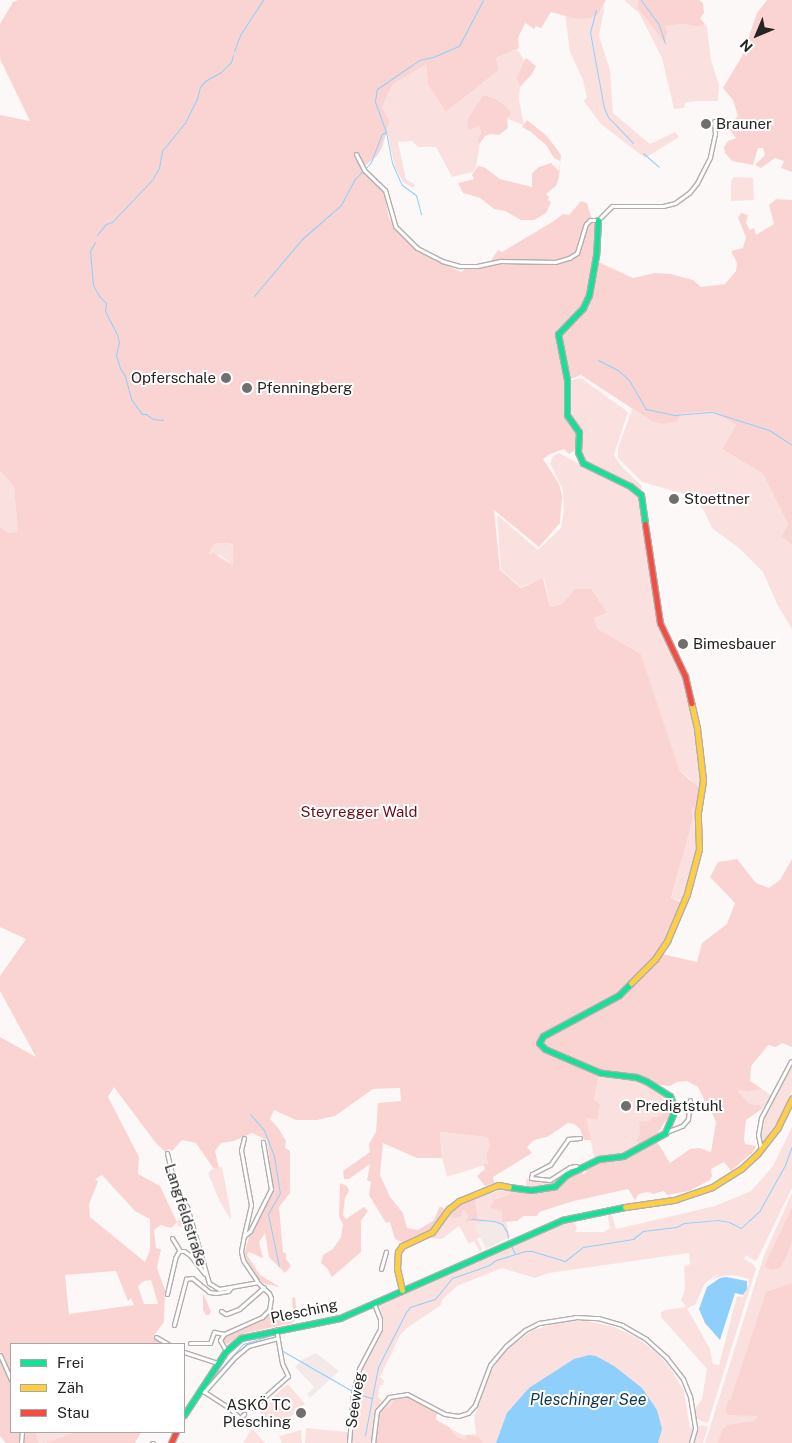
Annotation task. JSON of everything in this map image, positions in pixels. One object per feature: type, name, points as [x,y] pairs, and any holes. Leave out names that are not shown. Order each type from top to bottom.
[{"type":"street","points":[[665,1133],[671,1122],[674,1106],[672,1098],[668,1093],[636,1076],[600,1073],[545,1049],[539,1043],[543,1036],[619,995],[655,959],[667,941],[674,921],[685,900],[699,849],[698,812],[702,780],[697,728],[685,676],[660,623],[641,495],[630,486],[583,463],[578,452],[579,432],[568,415],[567,380],[558,334],[583,308],[589,295],[596,255],[598,220],[612,206],[663,206],[675,203],[689,193],[697,183],[712,152],[715,134],[714,122]]},
{"type":"street","points":[[356,154],[364,170],[385,190],[392,221],[405,238],[417,248],[442,261],[460,266],[477,266],[501,260],[559,262],[577,253],[586,224],[590,220],[598,220]]},
{"type":"street","points":[[761,1150],[758,1135],[762,1118],[791,1061]]},
{"type":"street","name":"Plesching","points":[[185,1414],[202,1391],[217,1363],[226,1351],[247,1336],[335,1319],[562,1220],[604,1209],[674,1200],[698,1193],[734,1174],[761,1150],[778,1127],[792,1098]]},
{"type":"street","points":[[402,1290],[397,1268],[398,1252],[402,1246],[432,1232],[449,1209],[466,1197],[498,1185],[531,1190],[552,1187],[566,1175],[603,1157],[627,1154],[682,1126],[688,1119],[690,1100]]},
{"type":"street","points":[[190,1342],[210,1343],[214,1332],[224,1334],[249,1324],[266,1313],[270,1306],[270,1298],[264,1288],[257,1282],[242,1256],[251,1204],[240,1150],[244,1138]]},
{"type":"street","points":[[579,1170],[576,1166],[570,1167],[550,1180],[531,1178],[532,1174],[553,1163],[560,1147],[568,1139],[580,1138]]},
{"type":"street","points":[[244,1236],[250,1231],[271,1189],[263,1142]]},
{"type":"street","name":"Langfeldstraße","points":[[166,1153],[177,1195],[187,1208],[209,1283],[216,1288],[257,1282]]},
{"type":"street","points":[[172,1238],[180,1251]]},
{"type":"street","name":"Langfeldstraße","points":[[167,1294],[175,1258],[180,1251],[190,1255],[207,1277]]},
{"type":"street","points":[[381,1269],[386,1252]]},
{"type":"street","name":"Langfeldstraße","points":[[174,1325],[186,1279],[192,1278],[209,1292],[228,1291],[232,1286]]},
{"type":"street","points":[[221,1311],[226,1314],[240,1309],[264,1288]]},
{"type":"street","name":"Seeweg","points":[[349,1443],[353,1393],[359,1369],[380,1329],[380,1319],[374,1303]]},
{"type":"street","name":"Seeweg","points":[[372,1443],[377,1411],[389,1398],[407,1394],[445,1414],[458,1416],[468,1413],[475,1405],[492,1360],[510,1342],[525,1330],[539,1323],[576,1316],[598,1318],[622,1325],[646,1339],[666,1357],[683,1379],[690,1396],[695,1429],[691,1443]]},
{"type":"street","points":[[252,1408],[288,1376],[282,1363],[276,1330]]},
{"type":"street","points":[[224,1334],[220,1340],[226,1351]]},
{"type":"street","points":[[156,1337],[166,1343]]},
{"type":"street","points":[[244,1414],[240,1418],[228,1407],[202,1391],[234,1357],[248,1346],[277,1338]]},
{"type":"street","points":[[185,1352],[217,1363]]},
{"type":"street","points":[[0,1354],[10,1378]]},
{"type":"shaded area","points":[[624,0],[638,0],[637,7],[664,26],[686,24],[697,27],[705,24],[711,60],[719,85],[718,101],[695,101],[685,103],[684,108],[674,109],[662,58],[639,13]]},
{"type":"shaded area","points":[[605,5],[599,36],[610,70],[613,113],[650,144],[675,132],[679,137],[645,158],[601,124],[583,100],[587,99],[583,80],[570,52],[565,14],[599,14]]},
{"type":"shaded area","points":[[517,49],[525,61],[516,78],[520,87],[519,100],[524,125],[507,119],[497,101],[492,97],[483,95],[469,116],[469,130],[479,125],[481,133],[478,141],[480,143],[476,167],[473,172],[452,177],[436,147],[418,147],[412,141],[398,142],[406,179],[415,185],[413,188],[403,182],[395,167],[387,132],[390,121],[382,107],[393,84],[426,63],[428,85],[446,112],[499,70],[496,58]]},
{"type":"shaded area","points":[[734,177],[753,178],[754,200],[731,201],[731,181]]},
{"type":"shaded area","points":[[581,378],[628,412],[614,455],[621,466],[642,486],[640,491],[588,466],[580,457],[581,436],[568,413],[568,381]]},
{"type":"shaded area","points":[[632,409],[651,421],[680,414],[713,411],[736,425],[722,449],[763,474],[788,524],[781,537],[792,545],[792,629],[777,604],[763,572],[740,549],[712,528],[704,511],[692,496],[642,482],[618,458],[618,448]]},
{"type":"shaded area","points":[[559,453],[635,493],[640,501],[660,619],[688,682],[702,748],[704,783],[700,813],[700,854],[686,901],[671,899],[692,823],[691,779],[680,771],[641,654],[598,629],[594,618],[607,613],[575,589],[562,604],[550,607],[544,578],[521,587],[501,570],[497,515],[538,550],[561,528],[564,510],[563,490],[550,463],[553,456]]},
{"type":"shaded area","points":[[0,471],[14,487],[19,531],[9,533],[0,527]]},
{"type":"shaded area","points":[[228,543],[233,546],[233,565],[220,555],[207,556],[214,544]]},
{"type":"shaded area","points":[[792,1063],[792,1091],[777,1123],[762,1143],[760,1132],[764,1116]]},
{"type":"shaded area","points":[[599,1074],[637,1083],[658,1093],[667,1103],[661,1117],[653,1117],[645,1143],[623,1154],[601,1156],[595,1160],[585,1118],[597,1120],[594,1100]]},
{"type":"shaded area","points":[[762,1089],[772,1096],[762,1109],[760,1105],[750,1104],[738,1093],[742,1090],[747,1092]]},
{"type":"shaded area","points":[[792,1127],[792,1188],[758,1258],[755,1261],[746,1255],[744,1259],[753,1264],[756,1269],[708,1423],[700,1421],[694,1415],[694,1410],[702,1399],[707,1369],[661,1317],[661,1312],[665,1310],[686,1307],[681,1300],[685,1289],[684,1267],[690,1264],[689,1253],[549,1273],[535,1278],[502,1268],[457,1286],[442,1300],[441,1305],[407,1328],[400,1335],[380,1377],[384,1381],[383,1385],[380,1385],[378,1397],[382,1401],[375,1412],[372,1443],[351,1443],[352,1413],[358,1410],[356,1389],[359,1390],[365,1371],[361,1370],[365,1358],[382,1331],[383,1321],[379,1306],[380,1302],[511,1244],[574,1220],[577,1229],[575,1232],[604,1232],[610,1228],[608,1217],[611,1212],[616,1229],[715,1206],[751,1191],[773,1166]],"holes":[[[720,1273],[712,1280],[722,1276],[734,1275],[749,1279],[749,1284],[743,1297],[737,1296],[719,1365],[713,1364],[710,1349],[687,1308],[695,1305],[705,1283]]]},
{"type":"shaded area","points":[[440,1132],[487,1137],[490,1145],[486,1155],[488,1164],[447,1177],[442,1158]]},
{"type":"shaded area","points":[[222,1167],[231,1220],[219,1200],[208,1173],[213,1168]]},
{"type":"shaded area","points":[[575,1167],[576,1169],[553,1185],[526,1188],[526,1178],[534,1181],[553,1181]]},
{"type":"shaded area","points":[[501,1186],[512,1189],[508,1195],[494,1200],[502,1212],[502,1222],[506,1222],[510,1237],[508,1238],[502,1224],[490,1220],[475,1226],[480,1237],[477,1239],[482,1249],[480,1252],[474,1241],[469,1244],[459,1226],[442,1239],[424,1238],[436,1230],[445,1216],[463,1208],[468,1216],[465,1221],[476,1208],[474,1195],[496,1192]]},
{"type":"shaded area","points":[[792,1193],[792,1443],[705,1443],[764,1255]]},
{"type":"shaded area","points":[[183,1206],[190,1229],[178,1226],[177,1222]]},
{"type":"shaded area","points":[[490,1220],[503,1225],[508,1238],[486,1249],[474,1226]]},
{"type":"shaded area","points":[[564,1321],[587,1321],[614,1327],[636,1337],[657,1353],[671,1369],[684,1391],[690,1428],[703,1425],[708,1427],[703,1443],[374,1443],[380,1410],[388,1400],[397,1395],[437,1411],[436,1420],[463,1435],[476,1434],[474,1418],[489,1376],[498,1359],[533,1330]]},
{"type":"shaded area","points":[[316,1353],[339,1371],[310,1398],[307,1394],[314,1387],[295,1367],[301,1360]]},
{"type":"shaded area","points":[[288,1384],[305,1404],[289,1418],[292,1421],[286,1426],[283,1423],[275,1430],[258,1410]]},
{"type":"shaded area","points":[[252,1428],[262,1440],[265,1443],[243,1443]]},
{"type":"shaded area","points":[[306,1428],[347,1432],[347,1443],[305,1443]]},
{"type":"shaded area","points":[[301,1430],[302,1443],[282,1443],[279,1436]]},
{"type":"shaded area","points":[[36,1433],[72,1433],[45,1443],[37,1443]]},
{"type":"green space","name":"Steyregger Wald","points":[[18,0],[606,0],[599,14],[590,18],[578,19],[551,12],[541,28],[536,26],[534,29],[525,23],[518,38],[519,48],[496,58],[499,70],[446,112],[428,85],[426,64],[393,84],[382,107],[390,121],[382,147],[377,156],[361,169],[384,191],[389,218],[404,239],[425,255],[461,272],[465,269],[488,265],[498,250],[502,252],[563,214],[569,215],[581,201],[587,203],[592,219],[597,223],[596,261],[633,278],[655,273],[671,274],[693,280],[701,287],[725,284],[736,271],[737,263],[731,251],[743,248],[746,237],[738,218],[741,213],[748,215],[746,223],[750,230],[754,228],[756,235],[774,224],[769,205],[776,199],[792,200],[792,545],[781,537],[788,524],[763,474],[722,449],[736,425],[713,411],[680,414],[678,421],[663,424],[651,421],[581,375],[565,381],[567,416],[578,435],[574,451],[569,454],[564,449],[550,454],[543,459],[559,484],[562,496],[560,523],[539,547],[494,510],[500,570],[521,588],[543,578],[550,607],[562,604],[575,589],[591,589],[607,613],[594,618],[598,629],[641,654],[680,771],[698,787],[698,803],[692,810],[692,823],[671,898],[681,902],[658,953],[628,988],[540,1037],[537,1043],[544,1052],[599,1074],[594,1100],[600,1104],[597,1120],[586,1118],[591,1140],[584,1140],[580,1129],[574,1124],[568,1123],[547,1137],[534,1140],[527,1147],[532,1153],[493,1177],[494,1183],[485,1186],[477,1176],[485,1169],[483,1164],[488,1164],[486,1155],[490,1145],[487,1137],[440,1132],[442,1158],[417,1158],[383,1143],[380,1175],[390,1197],[403,1213],[407,1228],[418,1230],[434,1220],[440,1206],[446,1210],[429,1232],[404,1243],[395,1239],[390,1222],[386,1223],[369,1195],[371,1182],[367,1180],[370,1164],[349,1179],[344,1179],[343,1171],[370,1152],[369,1144],[376,1132],[378,1103],[401,1101],[400,1088],[373,1089],[335,1116],[317,1120],[296,1120],[274,1110],[270,1119],[286,1141],[285,1148],[290,1151],[290,1193],[279,1207],[283,1252],[286,1253],[286,1259],[291,1266],[285,1273],[269,1257],[265,1233],[259,1242],[263,1258],[249,1252],[247,1255],[260,1275],[280,1287],[265,1284],[257,1278],[244,1255],[250,1233],[273,1188],[267,1140],[252,1133],[234,1141],[221,1143],[215,1151],[219,1168],[213,1168],[196,1143],[182,1140],[172,1151],[169,1149],[165,1152],[155,1142],[114,1087],[108,1097],[139,1157],[138,1174],[160,1186],[177,1222],[171,1228],[161,1225],[154,1230],[156,1248],[161,1249],[157,1268],[165,1290],[164,1322],[153,1337],[162,1343],[10,1343],[10,1373],[0,1351],[0,1037],[36,1057],[0,991],[0,976],[26,939],[0,927],[0,527],[9,533],[18,531],[14,487],[0,471],[0,115],[30,121],[0,59],[0,24],[13,2]],"holes":[[[228,543],[233,545],[233,565],[213,553],[208,555],[214,544]],[[102,1175],[135,1211],[150,1219],[150,1250],[145,1262],[90,1217],[89,1204],[98,1182],[95,1179]],[[116,1271],[128,1301],[131,1298],[134,1305],[69,1314],[65,1275]],[[151,1280],[158,1304],[144,1304],[138,1286],[144,1281]]]},
{"type":"green space","points":[[638,0],[699,0],[703,3],[704,13],[700,18],[705,24],[697,27],[686,24],[665,26],[667,32],[665,43],[637,7]]},
{"type":"green space","points":[[767,0],[792,0],[792,172],[781,168],[784,161],[775,158],[761,168],[755,165],[765,155],[763,148],[758,148],[753,165],[732,161],[725,153],[724,147],[728,141],[736,138],[727,126],[738,116],[733,100],[723,88],[742,56],[757,13]]},
{"type":"green space","points":[[526,58],[536,66],[532,74],[520,87],[516,78]]},
{"type":"green space","points":[[483,95],[492,97],[507,107],[511,114],[507,118],[508,128],[499,135],[491,134],[485,136],[480,143],[477,142],[481,133],[479,126],[469,130],[467,126],[469,116]]},
{"type":"green space","points":[[527,120],[547,136],[561,155],[559,177],[556,186],[546,194],[551,202],[546,213],[534,220],[521,220],[505,211],[494,209],[480,198],[463,193],[458,183],[474,179],[472,175],[478,166],[484,167],[500,179],[532,187],[532,173],[539,167],[551,163],[559,171],[560,161],[554,158],[546,145],[522,127]]},
{"type":"green space","points":[[737,859],[756,883],[769,888],[780,880],[792,859],[792,1047],[782,1043],[776,1047],[768,1045],[751,1066],[750,1081],[762,1089],[738,1092],[750,1104],[760,1105],[762,1109],[746,1120],[745,1144],[756,1146],[753,1152],[731,1171],[724,1162],[711,1169],[712,1176],[710,1180],[689,1191],[667,1195],[664,1191],[653,1194],[648,1192],[639,1194],[635,1200],[628,1189],[574,1201],[539,1212],[537,1216],[524,1216],[517,1221],[502,1222],[502,1212],[490,1207],[494,1200],[508,1195],[512,1189],[527,1192],[551,1188],[571,1174],[582,1172],[584,1175],[587,1173],[585,1170],[599,1160],[619,1159],[655,1141],[670,1163],[690,1149],[699,1148],[711,1152],[716,1122],[711,1111],[704,1106],[704,1099],[698,1087],[687,1081],[677,1082],[670,1086],[652,1084],[669,1096],[672,1107],[671,1118],[667,1119],[654,1138],[645,1143],[639,1143],[636,1141],[640,1134],[639,1122],[649,1121],[653,1117],[661,1117],[667,1103],[665,1099],[658,1093],[638,1083],[622,1080],[620,1075],[603,1073],[548,1049],[542,1040],[621,995],[662,954],[697,962],[702,943],[727,924],[735,903],[710,877],[718,862]]},
{"type":"green space","points":[[340,1183],[347,1186],[349,1191],[345,1198],[343,1215],[346,1219],[364,1207],[368,1211],[361,1221],[361,1252],[332,1277],[327,1268],[321,1263],[323,1255],[333,1249],[341,1237],[343,1224],[339,1217]]},
{"type":"green space","points":[[474,1195],[478,1219],[465,1222],[468,1216],[463,1209],[461,1216],[456,1218],[445,1216],[453,1207]]},
{"type":"green space","points":[[792,1207],[792,1242],[786,1258],[780,1268],[772,1270],[764,1267]]},
{"type":"green space","points":[[792,1283],[792,1443],[718,1443],[722,1430],[727,1425],[755,1421],[758,1416],[728,1415],[726,1413],[727,1403],[731,1398],[766,1292]]},
{"type":"green space","points":[[203,1293],[211,1312],[209,1315],[206,1315],[203,1310]]},
{"type":"green space","points":[[295,1297],[297,1314],[296,1319],[292,1323],[246,1333],[227,1344],[222,1340],[227,1334],[245,1328],[266,1316],[271,1310],[280,1311],[282,1317],[288,1320],[293,1314],[292,1298]]},
{"type":"green space","points":[[0,1357],[10,1382],[10,1433],[20,1433],[19,1443],[6,1443],[0,1436]]},
{"type":"green space","points":[[397,1395],[412,1397],[437,1411],[436,1420],[449,1427],[456,1436],[465,1440],[467,1435],[473,1436],[480,1438],[483,1443],[374,1443],[380,1410],[390,1406]]},
{"type":"green space","points":[[23,1433],[36,1433],[38,1443],[22,1443]]},
{"type":"green space","points":[[72,1433],[140,1433],[135,1443],[45,1443]]},
{"type":"water","points":[[726,1277],[747,1281],[747,1289],[743,1295],[735,1293],[720,1340],[705,1323],[699,1309],[707,1287],[720,1278]]},
{"type":"water","name":"Pleschinger See","points":[[589,1355],[596,1356],[614,1366],[642,1388],[657,1410],[662,1429],[658,1443],[496,1443],[507,1413],[529,1388],[574,1359]]},
{"type":"waterway","points":[[234,51],[240,35],[263,0]]},
{"type":"waterway","points":[[365,169],[371,162],[382,134],[386,132],[375,101],[377,89],[419,60],[433,57],[459,46],[483,0]]},
{"type":"waterway","points":[[641,0],[659,25],[665,43]]},
{"type":"waterway","points":[[596,10],[590,32],[604,108],[608,117],[633,143]]},
{"type":"waterway","points":[[153,178],[159,168],[162,151],[185,123],[200,87],[205,81],[221,72],[231,62],[233,55]]},
{"type":"waterway","points":[[386,132],[392,163],[402,185],[416,195],[421,214]]},
{"type":"waterway","points":[[643,153],[659,167]]},
{"type":"waterway","points":[[254,296],[302,239],[341,205],[355,179],[363,171]]},
{"type":"waterway","points":[[97,235],[153,179]]},
{"type":"waterway","points":[[95,242],[90,251],[93,285],[99,296],[106,303],[105,311],[116,333]]},
{"type":"waterway","points":[[117,334],[119,342],[116,355],[125,376],[131,399],[142,414],[146,414],[153,419],[163,420]]},
{"type":"waterway","points":[[598,360],[618,370],[629,380],[646,409],[675,415],[712,412],[769,430],[792,445]]},
{"type":"waterway","points":[[250,1114],[264,1130],[274,1156],[280,1193],[268,1214],[279,1266]]},
{"type":"waterway","points":[[365,1435],[378,1367],[406,1312],[410,1307],[435,1299],[452,1278],[489,1265],[496,1260],[525,1251],[532,1251],[565,1261],[583,1247],[633,1239],[643,1231],[676,1227],[684,1223],[717,1220],[729,1222],[741,1228],[760,1210],[785,1165],[792,1146]]},
{"type":"waterway","points":[[471,1219],[494,1221],[502,1224],[508,1238]]},
{"type":"waterway","points":[[511,1246],[515,1254]]},
{"type":"waterway","points":[[213,1377],[243,1344],[270,1336]]},
{"type":"waterway","points":[[185,1350],[199,1356]]},
{"type":"waterway","points":[[281,1350],[352,1391]]},
{"type":"waterway","points":[[355,1393],[371,1398]]},
{"type":"traffic: fast","points":[[598,220],[596,255],[589,295],[583,308],[558,334],[567,380],[567,415],[579,432],[578,452],[583,463],[630,486],[641,495],[645,524]]},
{"type":"traffic: fast","points":[[509,1187],[531,1190],[555,1186],[566,1175],[599,1159],[623,1156],[665,1133],[673,1114],[674,1106],[670,1096],[646,1081],[636,1077],[601,1073],[545,1049],[539,1043],[543,1036],[619,995],[631,983]]},
{"type":"traffic: fast","points":[[185,1413],[226,1351],[241,1338],[340,1318],[562,1220],[625,1207]]},
{"type":"traffic: slow","points":[[631,983],[655,959],[667,941],[687,894],[699,849],[698,812],[703,780],[697,728],[691,703]]},
{"type":"traffic: slow","points":[[625,1207],[674,1200],[712,1187],[741,1169],[758,1153],[778,1127],[792,1098]]},
{"type":"traffic: slow","points":[[402,1290],[397,1269],[398,1252],[402,1246],[432,1232],[449,1209],[459,1201],[498,1185],[509,1187]]},
{"type":"traffic: jam","points":[[645,524],[660,623],[685,676],[691,703]]},
{"type":"traffic: jam","points":[[171,1443],[176,1433]]},
{"type":"place","name":"Brauner","points":[[706,124]]},
{"type":"place","name":"Opferschale","points":[[226,378]]},
{"type":"place","name":"Pfenningberg","points":[[247,388]]},
{"type":"place","name":"Stoettner","points":[[674,499]]},
{"type":"place","name":"Bimesbauer","points":[[683,644]]},
{"type":"place","name":"Predigtstuhl","points":[[626,1106]]},
{"type":"place","name":"ASKÖ TC Plesching","points":[[301,1413]]}]
